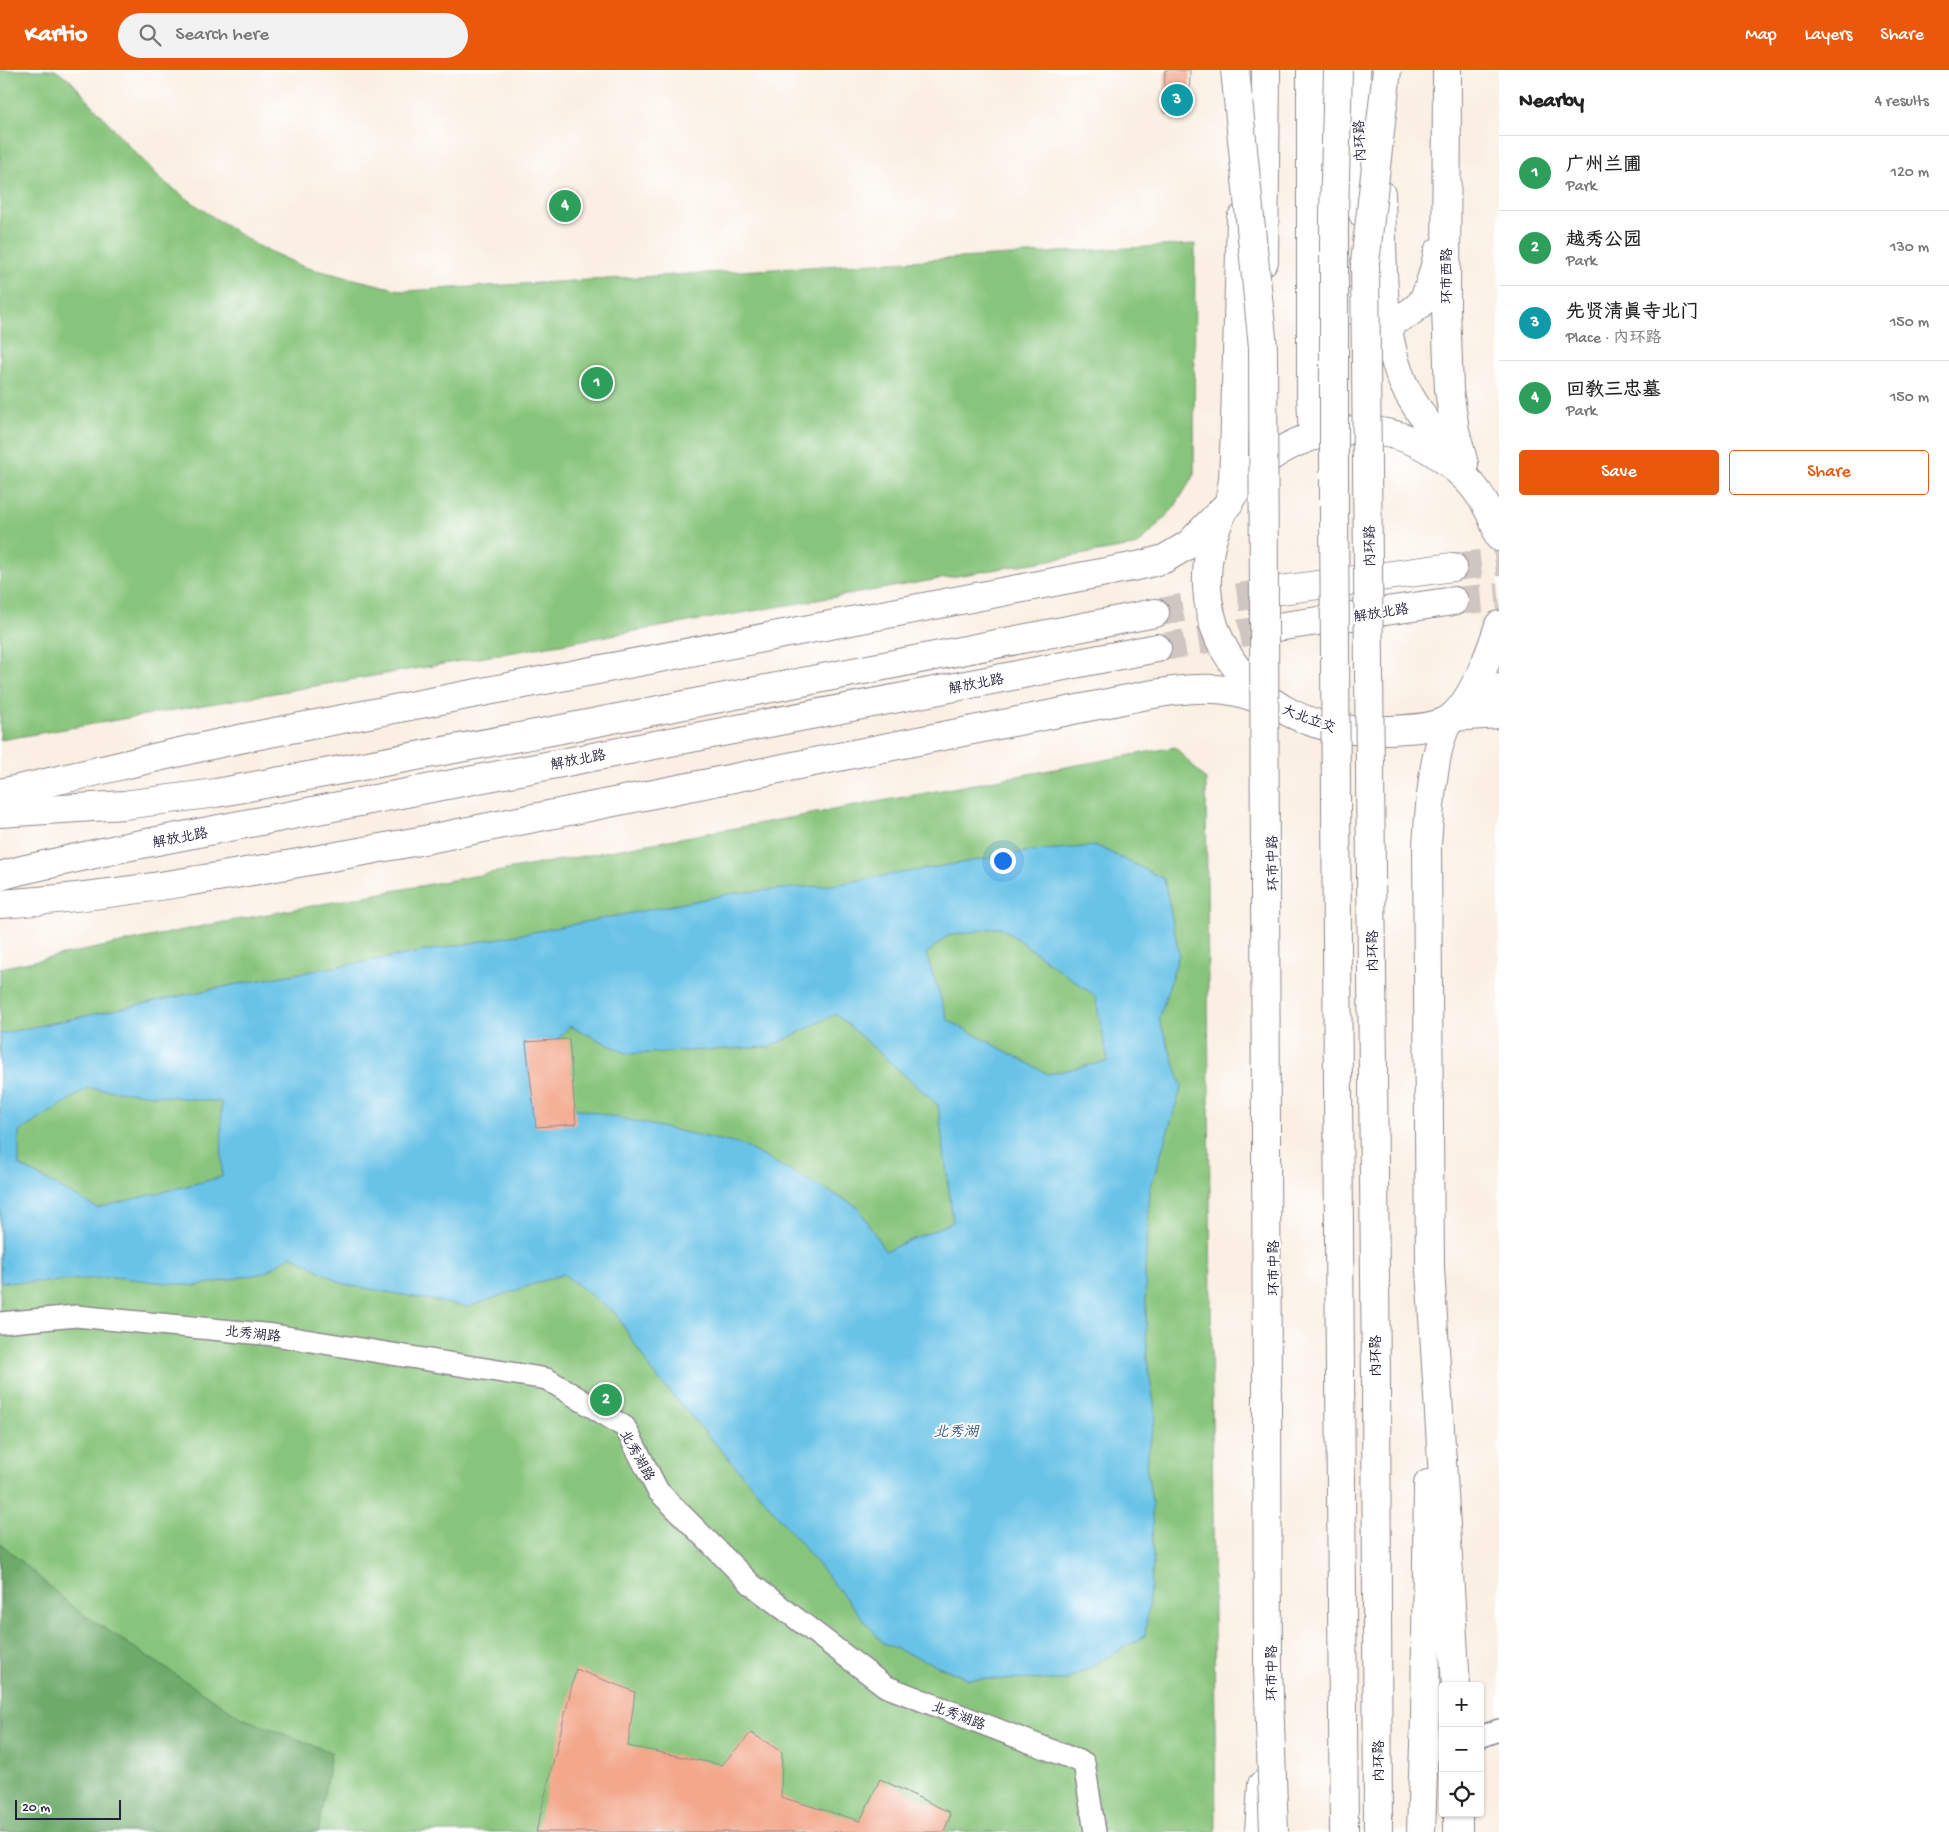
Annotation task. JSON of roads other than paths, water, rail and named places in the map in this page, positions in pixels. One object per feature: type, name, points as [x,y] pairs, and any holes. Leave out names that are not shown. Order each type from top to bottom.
[{"type":"main road","points":[[1234,70],[1263,347]]},
{"type":"main road","points":[[0,793],[96,772],[169,753],[1142,565],[1164,559],[1188,545],[1229,503],[1233,480],[1244,70]]},
{"type":"main road","points":[[1266,70],[1263,347],[1268,1669],[1274,1832]]},
{"type":"main road","points":[[1311,70],[1311,396],[1313,436]]},
{"type":"main road","points":[[1338,70],[1334,214],[1334,520],[1344,1832]]},
{"type":"main road","name":"内环路","points":[[1356,70],[1365,263],[1376,1378],[1378,1832]]},
{"type":"main road","points":[[1379,70],[1385,302],[1393,357],[1405,388],[1424,420],[1468,480],[1499,502]]},
{"type":"main road","points":[[1365,263],[1387,70]]},
{"type":"main road","name":"环市西路","points":[[1444,75],[1449,390],[1455,430],[1468,480]]},
{"type":"main road","points":[[1312,271],[1334,296],[1358,313],[1373,319],[1388,320],[1404,317],[1421,303],[1432,277],[1446,218]]},
{"type":"main road","name":"大北立交","points":[[1452,717],[1435,724],[1410,729],[1342,730],[1298,716],[1272,704],[1243,678],[1221,643],[1210,608],[1207,581],[1210,550],[1215,530],[1229,503],[1246,479],[1260,465],[1278,452],[1313,436],[1356,429],[1401,436],[1435,453],[1468,480],[1488,509],[1499,536]]},
{"type":"main road","points":[[1274,591],[1452,567]]},
{"type":"main road","name":"解放北路","points":[[1277,627],[1454,600]]},
{"type":"main road","points":[[0,813],[124,805],[216,793],[541,733],[1155,613]]},
{"type":"main road","points":[[1421,1832],[1425,1717],[1430,1269],[1427,844],[1430,799],[1437,755],[1443,733],[1452,717],[1467,699],[1491,651],[1499,625]]},
{"type":"main road","name":"解放北路","points":[[0,876],[135,845],[1157,648]]},
{"type":"main road","points":[[0,904],[49,901],[137,891],[419,841],[1088,707],[1183,690],[1207,688],[1230,690],[1272,704]]},
{"type":"main road","points":[[1452,717],[1499,688]]},
{"type":"main road","name":"环市中路","points":[[1270,1832],[1274,1065],[1272,704]]},
{"type":"main road","points":[[1452,717],[1499,714]]},
{"type":"main road","points":[[1430,1269],[1456,1682]]},
{"type":"main road","points":[[1259,1832],[1268,1669]]},
{"type":"main road","points":[[1458,1817],[1458,1832]]},
{"type":"lane","name":"北秀湖路","points":[[0,1323],[76,1316],[274,1334],[547,1379],[625,1427],[658,1491],[751,1584],[884,1686],[1084,1763],[1095,1832]]},
{"type":"lane","points":[[1484,1736],[1499,1730]]},
{"type":"water","name":"北秀湖","points":[[1097,846],[1164,879],[1179,954],[1159,1019],[1182,1086],[1150,1189],[1145,1268],[1147,1360],[1156,1416],[1146,1463],[1152,1503],[1153,1564],[1145,1636],[1067,1680],[969,1679],[883,1643],[763,1498],[653,1373],[615,1313],[563,1274],[468,1307],[343,1284],[292,1255],[264,1273],[195,1286],[113,1277],[46,1282],[0,1282],[0,1034],[232,985],[528,933],[735,893],[831,885],[1031,851]],"holes":[[[1001,927],[1095,996],[1108,1061],[1048,1074],[948,1020],[926,954],[947,936]],[[836,1014],[938,1105],[953,1222],[885,1251],[858,1207],[742,1145],[570,1107],[554,1043],[570,1026],[628,1054],[770,1047]],[[88,1088],[221,1102],[222,1177],[97,1208],[19,1165],[19,1132]]]},
{"type":"tunnel","points":[[1453,567],[1499,562]]},
{"type":"tunnel","points":[[1155,613],[1273,591]]},
{"type":"tunnel","points":[[1454,601],[1499,597]]},
{"type":"tunnel","points":[[1157,648],[1277,627]]},
{"type":"place","name":"先贤清真寺北门","points":[[1177,100]]},
{"type":"place","name":"回教三忠墓","points":[[565,206]]},
{"type":"place","name":"广州兰圃","points":[[597,383]]},
{"type":"place","name":"越秀公园","points":[[606,1400]]}]
